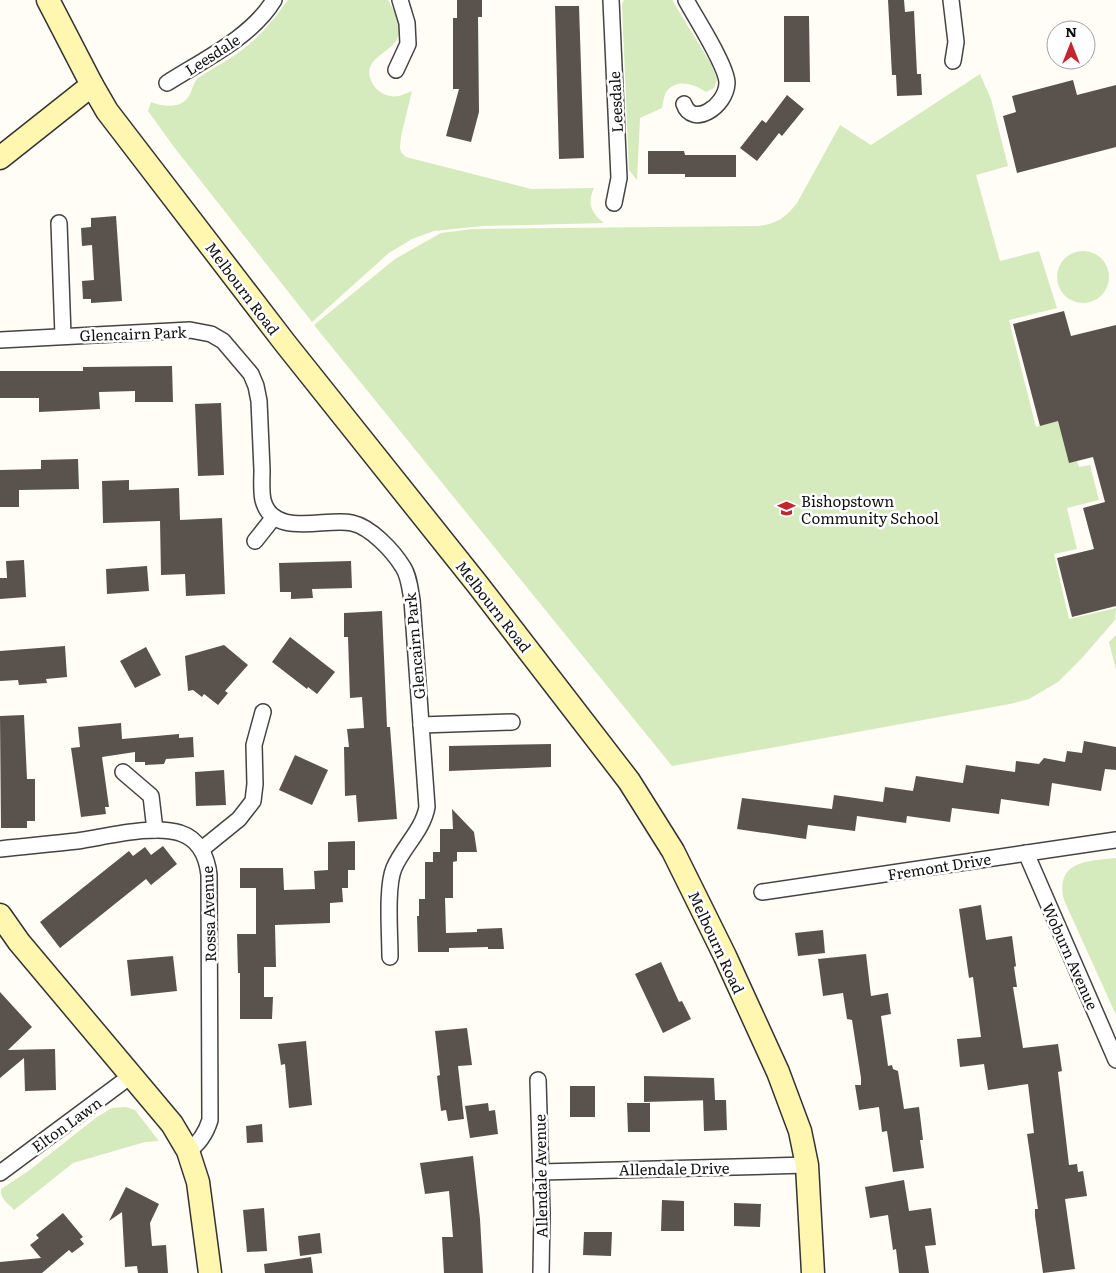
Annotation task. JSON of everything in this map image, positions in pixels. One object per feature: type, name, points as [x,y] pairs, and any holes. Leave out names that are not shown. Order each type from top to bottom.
[{"type":"street","name":"Melbourn Road","points":[[48,0],[107,111],[285,343],[478,585],[631,785],[673,851],[725,956],[789,1100],[800,1131],[807,1164],[813,1273]]},
{"type":"street","name":"Leesdale","points":[[167,83],[226,48],[251,27],[274,0]]},
{"type":"street","points":[[396,70],[408,44],[407,23],[400,0]]},
{"type":"street","name":"Leesdale","points":[[611,0],[619,178],[614,203]]},
{"type":"street","points":[[684,104],[685,109],[691,112],[704,113],[711,111],[722,100],[727,82],[726,75],[686,0]]},
{"type":"street","points":[[951,0],[956,42],[954,60]]},
{"type":"street","points":[[0,158],[92,85]]},
{"type":"street","points":[[59,223],[63,336]]},
{"type":"street","name":"Glencairn Park","points":[[0,340],[190,330],[211,334],[223,341],[251,374],[256,386],[259,401],[263,500],[274,517],[297,524],[342,521],[353,523],[374,533],[404,568],[412,600],[427,807],[424,819],[396,864],[390,881],[390,957]]},
{"type":"street","points":[[255,541],[274,517]]},
{"type":"street","points":[[202,849],[235,823],[248,810],[253,801],[255,784],[254,745],[263,712]]},
{"type":"street","points":[[421,725],[512,722]]},
{"type":"street","points":[[123,772],[151,796],[155,830]]},
{"type":"street","name":"Rossa Avenue","points":[[0,849],[168,830],[181,833],[190,838],[202,849],[208,866],[209,882],[210,1120],[202,1139],[188,1151]]},
{"type":"street","name":"Fremont Drive","points":[[762,892],[1116,840]]},
{"type":"street","name":"Woburn Avenue","points":[[1026,853],[1116,1060]]},
{"type":"street","points":[[0,915],[18,942],[172,1124],[188,1151],[198,1182],[210,1273]]},
{"type":"street","name":"Elton Lawn","points":[[0,1173],[132,1075]]},
{"type":"street","name":"Allendale Avenue","points":[[538,1080],[541,1172],[541,1273]]},
{"type":"street","name":"Allendale Drive","points":[[541,1172],[807,1164]]},
{"type":"green space","points":[[288,0],[388,0],[398,22],[398,36],[395,42],[373,63],[370,69],[370,77],[374,86],[386,95],[398,96],[412,91],[401,136],[400,148],[406,157],[531,189],[594,188],[591,198],[593,212],[604,223],[483,226],[434,231],[412,239],[389,253],[312,322],[174,147],[148,111],[151,102],[172,106],[186,100],[198,78],[249,45],[269,25]]},
{"type":"green space","points":[[624,0],[672,0],[711,64],[717,79],[714,88],[706,92],[691,85],[675,85],[666,92],[662,108],[640,118],[637,180],[629,170],[622,4]]},
{"type":"green space","name":"Bishopstown Community School","points":[[980,74],[991,99],[1008,166],[976,175],[1000,261],[1039,251],[1057,308],[1009,320],[1036,427],[1059,420],[1069,462],[1077,461],[1079,467],[1090,465],[1099,500],[1067,508],[1077,549],[1054,554],[1069,619],[1116,608],[1115,620],[1058,682],[1029,699],[672,766],[314,325],[395,259],[441,233],[472,229],[759,226],[771,223],[785,216],[797,203],[840,125],[871,145]]},
{"type":"green space","points":[[1078,251],[1088,251],[1102,258],[1109,272],[1109,282],[1102,296],[1088,303],[1078,303],[1068,299],[1061,292],[1057,282],[1057,272],[1061,262],[1068,255]]},
{"type":"green space","points":[[1116,635],[1116,670],[1109,642]]},
{"type":"green space","points":[[1116,858],[1116,1015],[1064,900],[1062,887],[1064,877],[1076,865],[1094,860]]},
{"type":"green space","points":[[126,1107],[135,1110],[159,1141],[145,1142],[73,1163],[14,1210],[5,1201],[1,1189],[27,1172],[97,1117],[112,1108]]},
{"type":"building","points":[[457,0],[482,0],[482,17],[478,17],[479,112],[471,142],[446,136],[459,89],[453,89],[453,18],[457,18]]},
{"type":"building","points":[[888,0],[904,0],[905,12],[914,11],[917,74],[921,74],[922,95],[897,96],[896,75],[892,75]]},
{"type":"building","points":[[555,6],[579,6],[584,158],[559,159]]},
{"type":"building","points":[[784,16],[809,16],[810,82],[784,82]]},
{"type":"building","points":[[1073,80],[1077,95],[1116,85],[1116,147],[1017,173],[1003,116],[1016,112],[1012,96]]},
{"type":"building","points":[[787,95],[804,109],[782,136],[779,133],[757,161],[740,148],[762,120],[766,123]]},
{"type":"building","points":[[648,151],[684,151],[685,155],[736,155],[736,177],[685,177],[685,174],[648,174]]},
{"type":"building","points":[[116,216],[122,301],[91,303],[91,299],[83,299],[82,281],[94,280],[92,245],[82,246],[81,228],[91,227],[91,218]]},
{"type":"building","points":[[1064,311],[1071,336],[1116,325],[1116,606],[1072,617],[1057,558],[1094,549],[1083,508],[1105,502],[1093,457],[1069,463],[1058,421],[1040,426],[1013,324]]},
{"type":"building","points":[[172,366],[173,402],[135,402],[135,391],[99,392],[100,409],[39,412],[39,398],[0,398],[0,371],[83,371],[83,367]]},
{"type":"building","points":[[221,403],[224,475],[198,476],[195,404]]},
{"type":"building","points":[[78,459],[79,489],[19,490],[19,507],[0,507],[0,470],[41,469],[41,460]]},
{"type":"building","points":[[129,480],[129,490],[179,488],[180,520],[222,518],[225,594],[186,596],[185,574],[161,575],[160,521],[103,523],[102,481]]},
{"type":"building","points":[[24,560],[26,597],[0,599],[0,578],[7,578],[6,561]]},
{"type":"building","points":[[351,561],[352,588],[312,589],[313,598],[291,599],[291,592],[280,592],[279,563]]},
{"type":"building","points":[[147,566],[149,591],[107,594],[106,569]]},
{"type":"building","points":[[382,611],[387,727],[390,727],[397,819],[358,822],[356,795],[345,796],[344,747],[349,747],[347,729],[364,728],[362,697],[350,698],[348,637],[344,637],[344,613]]},
{"type":"building","points":[[290,637],[335,672],[317,694],[308,687],[307,689],[272,662]]},
{"type":"building","points":[[224,645],[248,665],[225,691],[228,693],[218,705],[204,694],[202,697],[193,690],[188,691],[185,656]]},
{"type":"building","points":[[65,646],[67,677],[46,679],[47,683],[19,685],[18,680],[0,681],[0,651]]},
{"type":"building","points":[[146,647],[161,675],[135,688],[120,661]]},
{"type":"building","points":[[24,715],[27,779],[35,779],[35,821],[27,821],[27,828],[1,828],[0,716]]},
{"type":"building","points":[[121,723],[122,739],[179,734],[179,738],[193,737],[194,757],[166,759],[164,764],[145,765],[145,762],[135,762],[135,752],[102,757],[109,807],[105,807],[106,814],[81,817],[71,748],[80,747],[78,727]]},
{"type":"building","points":[[1084,741],[1116,747],[1116,770],[1105,769],[1101,791],[1052,783],[1049,806],[1001,799],[999,814],[952,808],[950,822],[907,816],[906,823],[857,816],[855,831],[808,825],[806,839],[737,829],[742,798],[832,809],[834,795],[883,802],[885,787],[913,791],[916,776],[963,783],[966,765],[1015,772],[1016,761],[1039,764],[1044,758],[1065,762],[1067,751],[1082,753]]},
{"type":"building","points":[[551,744],[551,767],[449,771],[449,746]]},
{"type":"building","points":[[295,755],[328,770],[312,805],[279,790]]},
{"type":"building","points":[[224,770],[226,805],[196,806],[195,772]]},
{"type":"building","points":[[452,809],[474,832],[477,852],[457,852],[457,861],[453,862],[453,898],[445,898],[446,933],[477,932],[477,929],[502,928],[504,949],[488,949],[488,947],[449,948],[449,952],[418,952],[417,916],[419,916],[419,899],[425,899],[425,862],[433,862],[433,852],[440,852],[440,829],[453,829]]},
{"type":"building","points":[[355,841],[355,870],[348,870],[348,888],[342,888],[343,902],[330,903],[330,923],[275,925],[276,967],[264,967],[264,997],[273,997],[272,1019],[240,1019],[240,973],[238,973],[237,934],[256,934],[256,888],[240,888],[240,868],[283,868],[284,890],[315,889],[314,871],[328,870],[328,842]]},
{"type":"building","points":[[163,846],[177,864],[151,885],[146,879],[60,948],[40,922],[129,851],[133,856],[145,847],[151,855]]},
{"type":"building","points":[[981,905],[986,940],[1012,936],[1017,987],[1013,987],[1023,1048],[1058,1044],[1062,1071],[1058,1072],[1069,1165],[1077,1164],[1078,1172],[1083,1171],[1087,1196],[1065,1199],[1075,1269],[1043,1273],[1035,1216],[1035,1209],[1038,1209],[1027,1134],[1034,1133],[1028,1084],[988,1090],[984,1064],[960,1067],[957,1039],[981,1037],[973,977],[969,978],[959,909]]},
{"type":"building","points":[[823,930],[825,953],[798,956],[795,933]]},
{"type":"building","points":[[866,954],[871,996],[888,993],[891,1014],[881,1016],[888,1066],[892,1065],[893,1069],[898,1071],[904,1109],[919,1107],[923,1140],[920,1140],[924,1168],[893,1172],[887,1131],[882,1132],[879,1107],[859,1110],[855,1085],[861,1085],[861,1078],[852,1020],[847,1019],[843,993],[823,996],[818,959]]},
{"type":"building","points":[[173,956],[177,991],[131,996],[127,960]]},
{"type":"building","points":[[661,962],[679,1002],[682,1001],[691,1019],[663,1033],[635,974]]},
{"type":"building","points":[[0,992],[32,1027],[8,1050],[55,1049],[56,1090],[25,1091],[24,1058],[0,1078]]},
{"type":"building","points":[[467,1028],[472,1065],[458,1066],[464,1119],[448,1121],[446,1110],[441,1111],[437,1076],[440,1075],[435,1031]]},
{"type":"building","points":[[306,1041],[312,1105],[289,1108],[285,1064],[281,1065],[278,1044]]},
{"type":"building","points":[[644,1076],[714,1078],[715,1100],[644,1102]]},
{"type":"building","points":[[570,1086],[595,1086],[595,1117],[570,1117]]},
{"type":"building","points":[[703,1100],[726,1100],[727,1130],[704,1131]]},
{"type":"building","points":[[488,1103],[489,1111],[495,1110],[498,1134],[470,1138],[465,1106]]},
{"type":"building","points":[[627,1103],[650,1103],[650,1132],[628,1132]]},
{"type":"building","points":[[262,1124],[263,1142],[247,1143],[246,1126]]},
{"type":"building","points":[[473,1156],[480,1219],[483,1273],[444,1273],[442,1237],[453,1237],[449,1191],[425,1194],[420,1163]]},
{"type":"building","points":[[904,1180],[909,1211],[931,1208],[936,1245],[925,1246],[929,1273],[899,1273],[896,1249],[893,1250],[888,1215],[870,1218],[865,1187]]},
{"type":"building","points":[[126,1187],[159,1204],[150,1223],[152,1246],[166,1245],[168,1273],[138,1273],[137,1266],[125,1267],[122,1212],[109,1221]]},
{"type":"building","points":[[662,1200],[684,1201],[684,1231],[661,1231]]},
{"type":"building","points":[[734,1203],[761,1204],[760,1227],[734,1226]]},
{"type":"building","points":[[264,1208],[267,1251],[247,1252],[243,1210]]},
{"type":"building","points":[[63,1213],[83,1237],[80,1239],[84,1244],[72,1253],[69,1250],[42,1273],[0,1273],[0,1262],[41,1258],[30,1245],[39,1238],[36,1235]]},
{"type":"building","points":[[584,1232],[612,1232],[611,1256],[583,1255]]},
{"type":"building","points":[[320,1233],[322,1253],[300,1256],[298,1236]]},
{"type":"building","points":[[311,1257],[313,1273],[265,1273],[264,1264]]},
{"type":"place","name":"Bishopstown Community School","points":[[787,509]]}]
